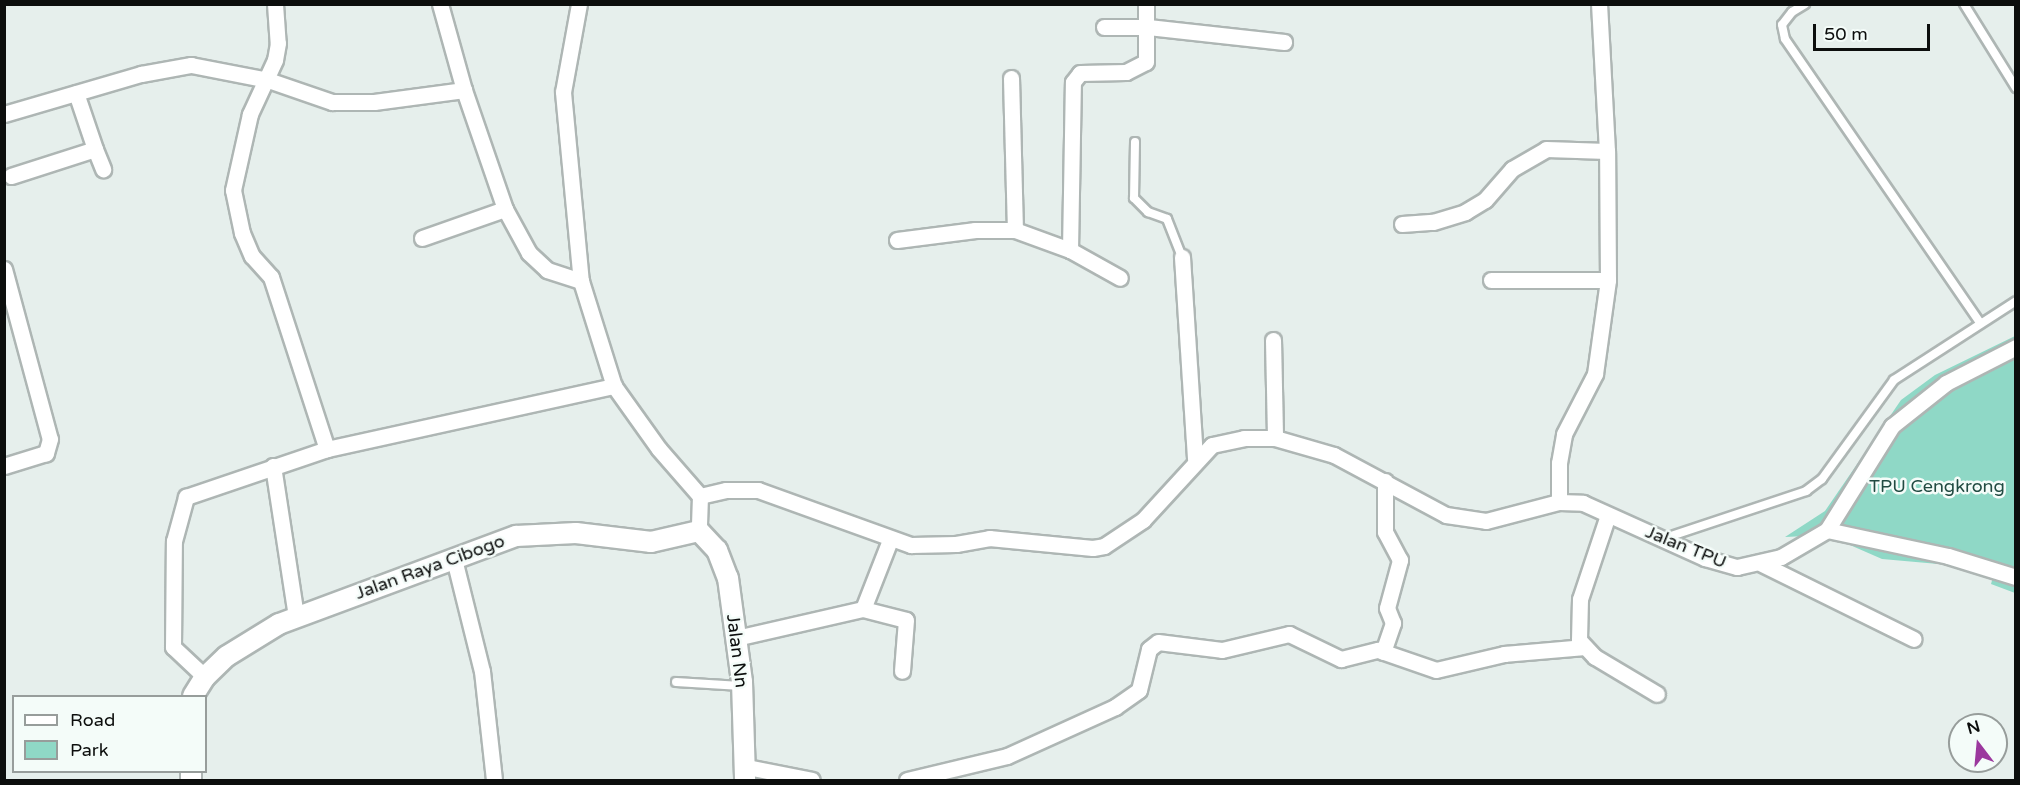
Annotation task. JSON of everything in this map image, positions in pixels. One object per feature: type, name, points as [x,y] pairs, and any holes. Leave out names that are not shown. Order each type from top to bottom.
[{"type":"street","points":[[275,4],[278,43],[268,80],[250,114],[233,190],[242,233],[252,256],[271,278],[327,449]]},
{"type":"street","points":[[440,4],[464,90],[505,209],[538,261],[550,272],[581,281]]},
{"type":"street","points":[[579,4],[563,92],[581,281],[614,386],[659,449],[700,496],[699,531]]},
{"type":"street","points":[[1070,250],[1073,82],[1080,72],[1126,72],[1143,65],[1148,53],[1146,4]]},
{"type":"street","points":[[700,496],[726,490],[758,490],[891,540],[911,545],[956,544],[989,538],[1061,548],[1104,546],[1161,503],[1195,459],[1212,445],[1226,440],[1275,438],[1334,455],[1439,511],[1470,520],[1486,521],[1558,502],[1559,463],[1564,434],[1595,374],[1608,280],[1607,152],[1599,4]]},
{"type":"street","points":[[1104,27],[1148,27],[1284,42]]},
{"type":"street","points":[[4,114],[76,93],[191,65],[268,80],[332,102],[374,102],[464,90]]},
{"type":"street","points":[[1011,78],[1015,230]]},
{"type":"street","points":[[76,93],[103,169]]},
{"type":"street","points":[[11,176],[95,148]]},
{"type":"street","points":[[1402,224],[1433,222],[1465,212],[1485,200],[1512,169],[1546,148],[1607,152]]},
{"type":"street","points":[[423,238],[505,209]]},
{"type":"street","points":[[897,240],[975,230],[1015,230],[1070,250],[1120,278]]},
{"type":"street","points":[[1182,257],[1195,459]]},
{"type":"street","points":[[4,269],[50,439],[46,453],[4,466]]},
{"type":"street","points":[[1491,280],[1608,280]]},
{"type":"street","points":[[1273,340],[1275,438]]},
{"type":"street","name":"Jalan TPU","points":[[1558,502],[1583,503],[1724,565],[1762,564],[1794,552],[1827,530],[1892,426],[1946,383],[2016,347]]},
{"type":"street","points":[[205,677],[173,647],[174,541],[186,496],[327,449],[614,386]]},
{"type":"street","points":[[273,466],[297,616]]},
{"type":"street","points":[[1383,652],[1393,623],[1387,608],[1400,560],[1385,532],[1385,482]]},
{"type":"street","points":[[1608,514],[1580,599],[1578,631],[1585,647],[1657,694]]},
{"type":"street","points":[[1827,530],[1948,556],[2016,577]]},
{"type":"street","name":"Jalan Raya Cibogo","points":[[194,695],[205,677],[260,634],[297,616],[454,559],[534,533],[651,542],[699,531]]},
{"type":"street","name":"Jalan Nn","points":[[699,531],[717,550],[728,578],[742,686],[746,774]]},
{"type":"street","points":[[863,609],[891,540]]},
{"type":"street","points":[[454,559],[482,671],[494,780]]},
{"type":"street","points":[[1762,564],[1914,639]]},
{"type":"street","points":[[736,638],[790,623],[863,609],[906,620],[902,671]]},
{"type":"street","points":[[907,780],[1007,756],[1115,707],[1139,690],[1149,648],[1158,642],[1222,650],[1289,634],[1341,659],[1372,650],[1436,670],[1504,654],[1585,647]]},
{"type":"street","points":[[746,774],[812,780]]},
{"type":"lane","points":[[1805,4],[1792,12],[1782,25],[1785,39],[1980,323]]},
{"type":"lane","points":[[1964,4],[2016,88]]},
{"type":"lane","points":[[1135,141],[1134,198],[1148,212],[1167,219],[1182,257]]},
{"type":"lane","points":[[1663,539],[1806,491],[1822,479],[1894,380],[2016,301]]},
{"type":"lane","points":[[676,682],[742,686]]},
{"type":"green space","name":"TPU Cengkrong","points":[[2015,336],[2015,593],[1991,584],[1993,577],[1972,567],[1882,559],[1827,535],[1785,537],[1825,511],[1901,400],[1935,375]]}]
